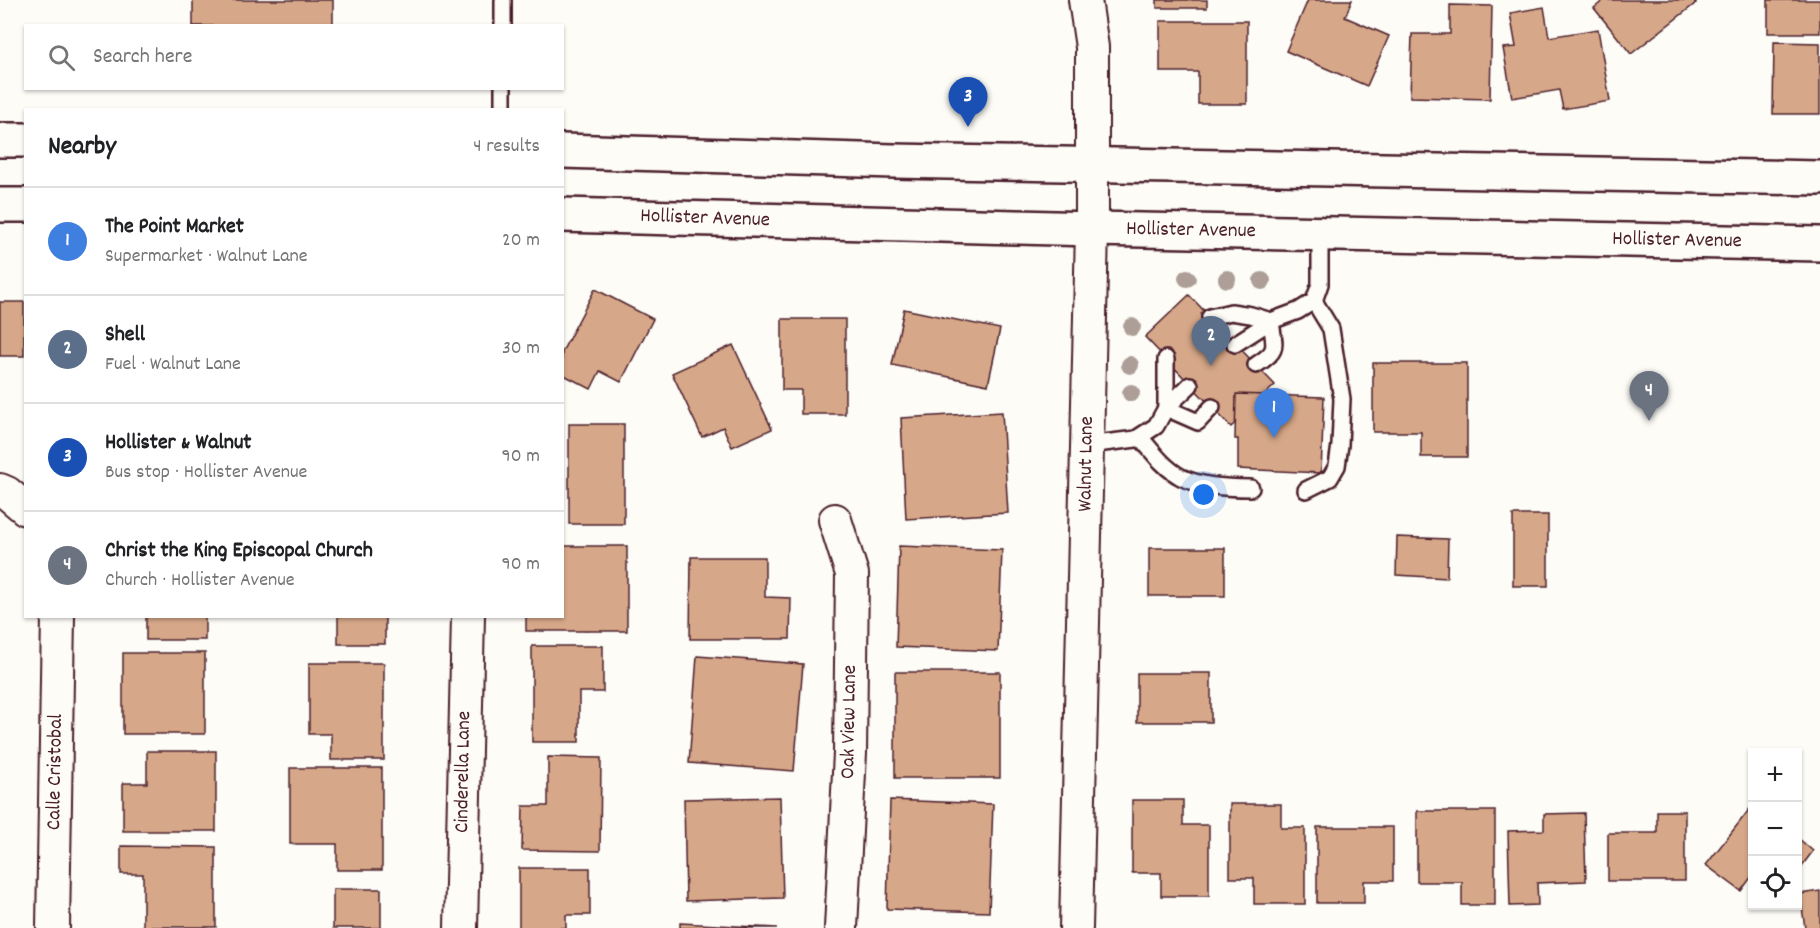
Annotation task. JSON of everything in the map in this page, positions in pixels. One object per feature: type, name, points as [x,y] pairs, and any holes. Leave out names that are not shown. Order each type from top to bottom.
[{"type":"main road","points":[[0,140],[24,140]]},
{"type":"main road","points":[[564,151],[894,161],[1820,178]]},
{"type":"main road","points":[[0,205],[24,205]]},
{"type":"main road","name":"Hollister Avenue","points":[[564,215],[1820,244]]},
{"type":"street","name":"Walnut Lane","points":[[1076,928],[1092,229],[1092,46],[1085,0]]},
{"type":"street","name":"Oak View Lane","points":[[835,520],[852,574],[850,753],[841,928]]},
{"type":"street","name":"Calle Cristobal","points":[[53,928],[58,618]]},
{"type":"street","name":"Cinderella Lane","points":[[460,928],[468,618]]},
{"type":"lane","points":[[503,0],[503,24]]},
{"type":"lane","points":[[503,90],[503,108]]},
{"type":"lane","points":[[1235,344],[1271,321],[1299,311],[1314,300],[1320,284],[1320,234]]},
{"type":"lane","points":[[1306,490],[1330,478],[1337,466],[1342,399],[1331,329],[1314,300]]},
{"type":"lane","points":[[1210,317],[1231,312],[1271,321]]},
{"type":"lane","points":[[1256,365],[1271,356],[1275,349],[1271,321]]},
{"type":"lane","points":[[1166,359],[1166,408]]},
{"type":"lane","points":[[1088,445],[1121,442],[1140,437],[1156,426],[1166,408],[1190,385]]},
{"type":"lane","points":[[1166,408],[1198,422],[1212,407]]},
{"type":"lane","points":[[1140,437],[1158,459],[1181,477],[1207,485],[1251,488]]},
{"type":"building","points":[[193,0],[333,0],[333,24],[193,24]]},
{"type":"building","points":[[1157,0],[1207,0],[1207,8],[1157,8]]},
{"type":"building","points":[[1308,0],[1352,0],[1345,17],[1389,36],[1367,86],[1286,51]]},
{"type":"building","points":[[1604,0],[1694,0],[1696,3],[1631,54],[1594,8]]},
{"type":"building","points":[[1768,0],[1820,0],[1820,33],[1768,33]]},
{"type":"building","points":[[1450,5],[1492,6],[1490,99],[1410,97],[1412,34],[1450,34]]},
{"type":"building","points":[[1544,7],[1549,37],[1598,29],[1610,101],[1563,109],[1559,90],[1512,98],[1503,48],[1516,47],[1510,13]]},
{"type":"building","points":[[1160,21],[1247,21],[1247,104],[1198,104],[1198,72],[1160,72]]},
{"type":"building","points":[[1774,42],[1820,43],[1820,114],[1773,114]]},
{"type":"building","points":[[595,289],[653,319],[621,382],[600,371],[591,389],[564,375],[564,348]]},
{"type":"building","points":[[1189,295],[1275,385],[1231,427],[1145,337]]},
{"type":"building","points":[[0,302],[24,302],[24,356],[0,356]]},
{"type":"building","points":[[904,309],[1000,329],[988,385],[892,365]]},
{"type":"building","points":[[782,319],[845,319],[845,414],[801,414],[801,390],[782,390]]},
{"type":"building","points":[[733,345],[772,429],[732,447],[723,427],[702,437],[672,373]]},
{"type":"building","points":[[1373,363],[1467,363],[1467,457],[1421,457],[1421,432],[1373,432]]},
{"type":"building","points":[[1236,394],[1324,397],[1321,473],[1238,469],[1238,439],[1235,439]]},
{"type":"building","points":[[1002,412],[1008,513],[906,519],[901,418]]},
{"type":"building","points":[[569,424],[624,424],[624,524],[569,524]]},
{"type":"building","points":[[1513,515],[1548,515],[1548,586],[1513,586]]},
{"type":"building","points":[[1397,537],[1448,539],[1447,578],[1396,575]]},
{"type":"building","points":[[564,546],[627,546],[627,631],[526,631],[526,618],[564,618]]},
{"type":"building","points":[[899,546],[1002,550],[998,651],[896,647]]},
{"type":"building","points":[[1149,548],[1225,548],[1225,596],[1149,596]]},
{"type":"building","points":[[691,557],[765,557],[765,597],[791,598],[790,639],[690,639]]},
{"type":"building","points":[[146,618],[205,618],[205,640],[146,640]]},
{"type":"building","points":[[338,618],[385,618],[385,644],[338,644]]},
{"type":"building","points":[[532,646],[603,646],[603,692],[579,692],[579,742],[532,742]]},
{"type":"building","points":[[123,653],[205,653],[205,734],[123,734]]},
{"type":"building","points":[[697,656],[803,664],[794,771],[689,763]]},
{"type":"building","points":[[309,663],[384,663],[384,760],[331,760],[331,734],[309,734]]},
{"type":"building","points":[[895,672],[1000,672],[1000,778],[895,778]]},
{"type":"building","points":[[1137,673],[1211,673],[1211,722],[1137,722]]},
{"type":"building","points":[[147,751],[216,751],[216,831],[123,831],[123,783],[147,783]]},
{"type":"building","points":[[548,757],[601,758],[600,851],[522,850],[523,806],[548,806]]},
{"type":"building","points":[[290,768],[382,768],[382,870],[337,870],[337,844],[290,844]]},
{"type":"building","points":[[780,797],[783,898],[686,901],[684,799]]},
{"type":"building","points":[[890,800],[993,804],[989,912],[887,909]]},
{"type":"building","points":[[1132,800],[1183,800],[1183,825],[1209,825],[1209,896],[1161,896],[1161,873],[1132,873]]},
{"type":"building","points":[[1230,804],[1281,804],[1281,828],[1305,828],[1305,904],[1254,904],[1254,878],[1230,878]]},
{"type":"building","points":[[1417,811],[1495,811],[1495,905],[1462,905],[1462,882],[1417,882]]},
{"type":"building","points":[[1657,811],[1685,811],[1685,881],[1608,881],[1608,833],[1657,833]]},
{"type":"building","points":[[1748,811],[1748,881],[1741,891],[1706,865]]},
{"type":"building","points":[[1584,813],[1586,881],[1537,883],[1538,905],[1510,906],[1508,831],[1544,830],[1544,814]]},
{"type":"building","points":[[1317,827],[1393,827],[1393,881],[1364,881],[1364,903],[1317,903]]},
{"type":"building","points":[[1802,841],[1813,851],[1802,866]]},
{"type":"building","points":[[121,846],[216,847],[216,927],[143,927],[143,874],[121,874]]},
{"type":"building","points":[[519,868],[590,868],[590,915],[566,915],[566,928],[519,928]]},
{"type":"building","points":[[333,889],[381,889],[381,928],[333,928]]},
{"type":"building","points":[[1820,891],[1820,928],[1805,928],[1802,894]]},
{"type":"building","points":[[680,923],[777,928],[680,928]]},
{"type":"place","name":"Hollister & Walnut","points":[[968,127]]},
{"type":"place","name":"Shell","points":[[1211,366]]},
{"type":"place","name":"Christ the King Episcopal Church","points":[[1649,421]]},
{"type":"place","name":"The Point Market","points":[[1274,438]]}]
